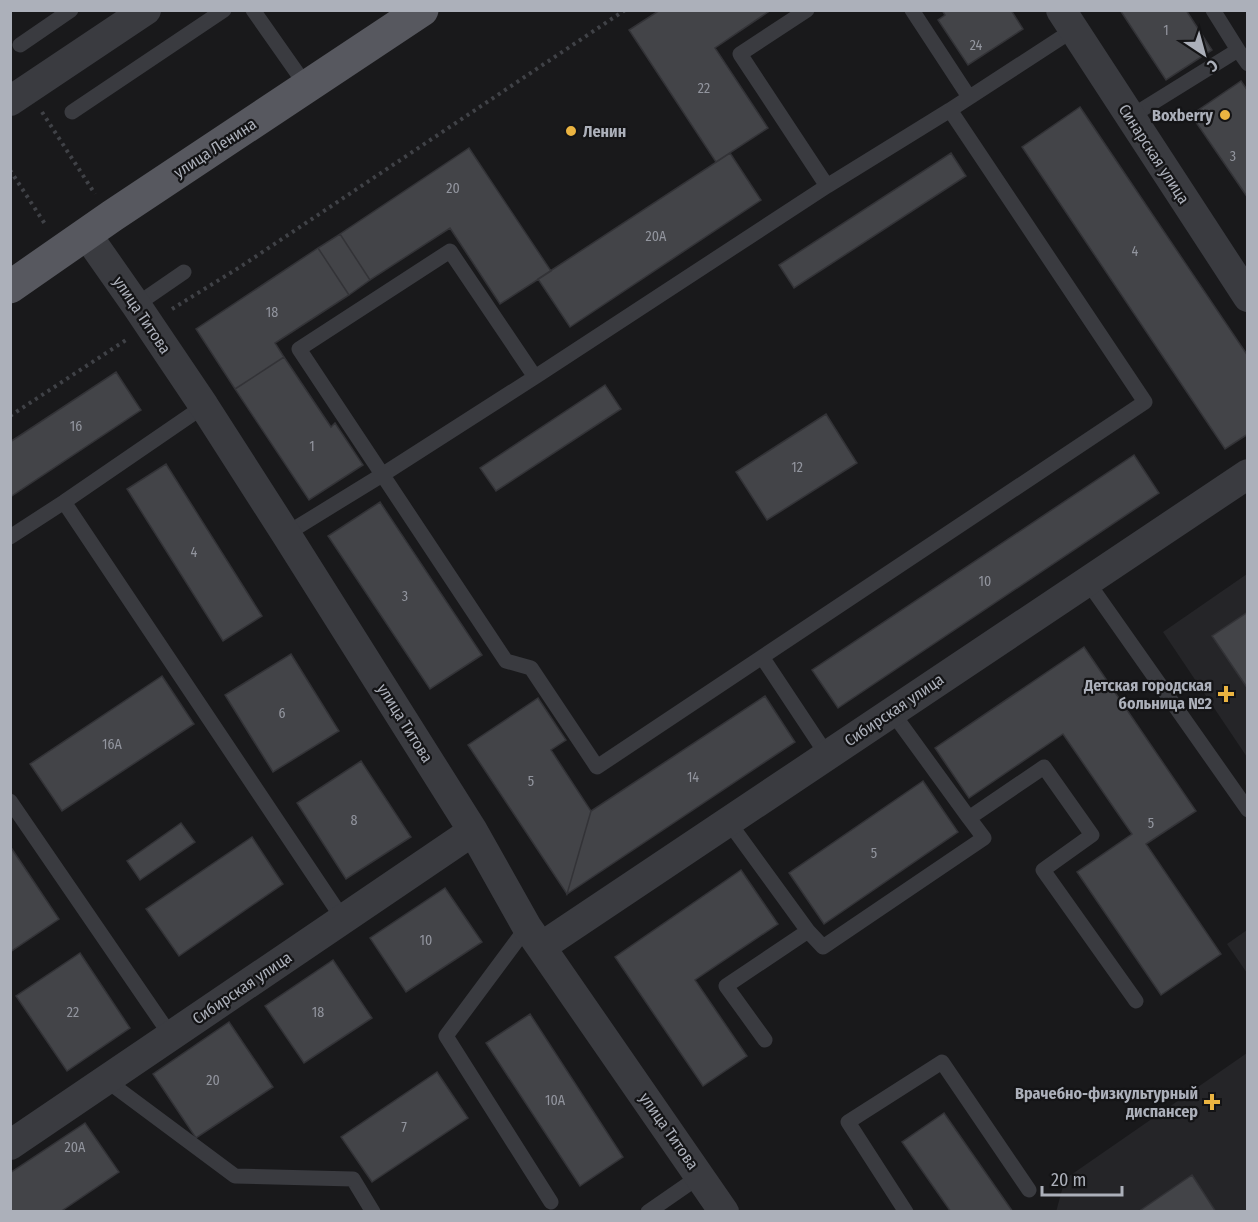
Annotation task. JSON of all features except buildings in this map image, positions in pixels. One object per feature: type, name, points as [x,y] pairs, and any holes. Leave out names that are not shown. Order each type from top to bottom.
[{"type":"main road","name":"улица Ленина","points":[[10,288],[112,216],[422,10]]},
{"type":"street","points":[[19,95],[146,10]]},
{"type":"street","name":"Синарская улица","points":[[1067,20],[1248,297]]},
{"type":"street","name":"улица Титова","points":[[87,235],[204,406],[286,534],[473,831],[534,937],[724,1212]]},
{"type":"street","name":"Сибирская улица","points":[[534,937],[728,821],[1248,474]]},
{"type":"street","name":"Сибирская улица","points":[[10,1145],[473,831]]},
{"type":"lane","points":[[20,45],[71,10]]},
{"type":"lane","points":[[72,112],[224,10]]},
{"type":"lane","points":[[253,10],[307,87]]},
{"type":"lane","points":[[807,10],[740,54],[827,186]]},
{"type":"lane","points":[[912,10],[969,97]]},
{"type":"lane","points":[[1212,10],[1248,64]]},
{"type":"lane","points":[[286,534],[535,377],[827,186],[950,110],[1067,20]]},
{"type":"lane","points":[[1130,117],[1238,50]]},
{"type":"lane","points":[[535,377],[450,251],[299,349],[506,661],[531,668],[597,767],[1144,402],[950,110]]},
{"type":"lane","points":[[143,315],[184,272]]},
{"type":"lane","points":[[10,537],[204,406]]},
{"type":"lane","points":[[64,502],[343,919]]},
{"type":"lane","points":[[1087,581],[1248,810]]},
{"type":"lane","points":[[762,657],[827,755]]},
{"type":"lane","points":[[728,821],[808,931],[823,947],[984,838],[892,712]]},
{"type":"lane","points":[[969,818],[1044,766],[1092,836],[1043,870],[1136,1001]]},
{"type":"lane","points":[[10,801],[171,1036]]},
{"type":"lane","points":[[765,1040],[726,986],[808,931]]},
{"type":"lane","points":[[534,937],[446,1036],[551,1202]]},
{"type":"lane","points":[[906,1212],[848,1122],[942,1062],[1029,1190]]},
{"type":"lane","points":[[106,1080],[235,1176],[353,1179],[373,1212]]},
{"type":"lane","points":[[648,1212],[700,1176]]},
{"type":"path","points":[[10,416],[143,315],[176,306],[240,267],[625,10]]},
{"type":"path","points":[[19,95],[96,195]]},
{"type":"path","points":[[10,170],[45,224]]},
{"type":"shaded area","name":"Детская городская больница №2","points":[[1247,574],[1247,757],[1163,632]]},
{"type":"shaded area","points":[[1247,930],[1247,973],[1227,944]]},
{"type":"shaded area","name":"Врачебно-физкультурный диспансер","points":[[1247,1053],[1247,1211],[1056,1212],[1065,1179]]},
{"type":"place","name":"Boxberry","points":[[1225,115]]},
{"type":"place","name":"Ленин","points":[[571,131]]},
{"type":"place","name":"Детская городская больница №2","points":[[1226,694]]},
{"type":"place","name":"Врачебно-физкультурный диспансер","points":[[1212,1102]]}]
